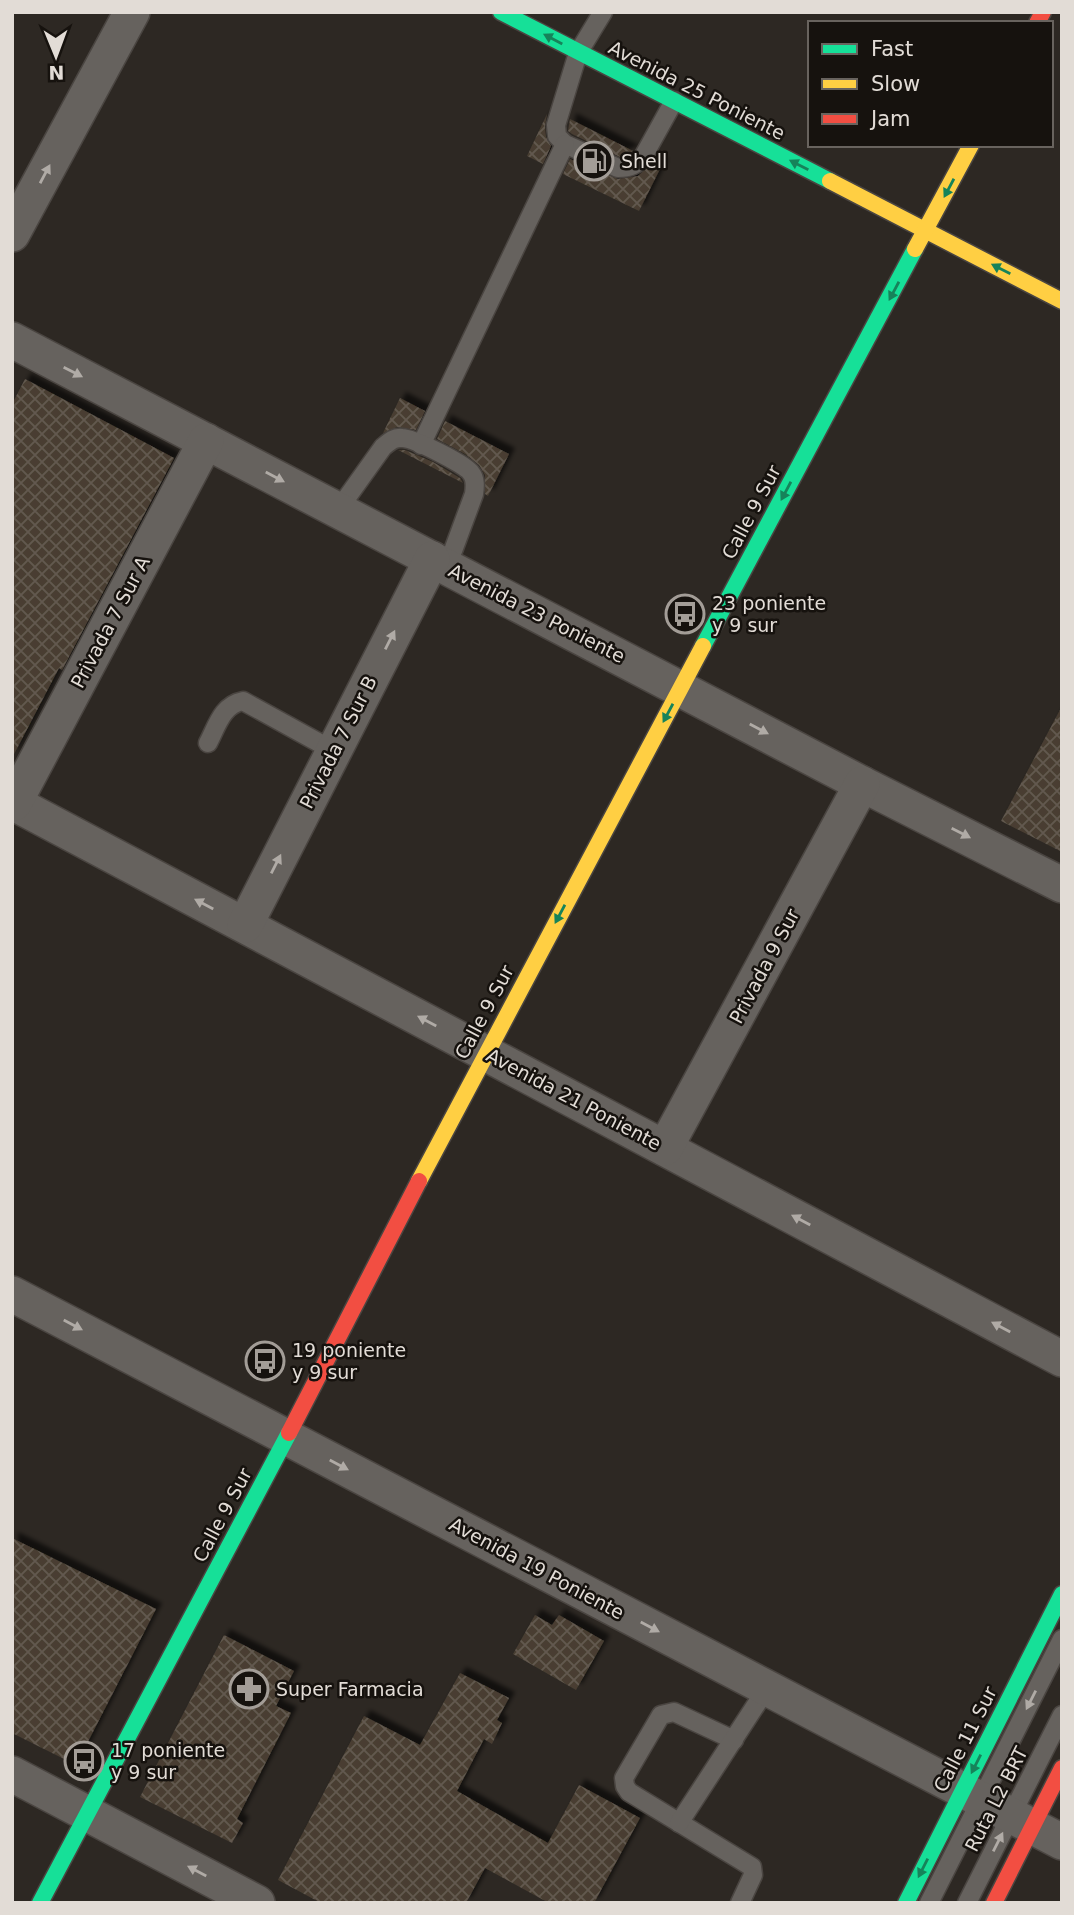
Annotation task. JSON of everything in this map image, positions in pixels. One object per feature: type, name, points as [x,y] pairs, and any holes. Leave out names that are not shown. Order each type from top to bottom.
[{"type":"street","points":[[12,234],[132,12]]},
{"type":"street","name":"Avenida 25 Poniente","points":[[501,12],[1062,300]]},
{"type":"street","name":"Calle 9 Sur","points":[[40,1903],[287,1437],[486,1052],[970,147]]},
{"type":"street","name":"Avenida 23 Poniente","points":[[12,340],[863,784],[1062,884]]},
{"type":"street","name":"Privada 7 Sur A","points":[[13,802],[206,441]]},
{"type":"street","name":"Privada 7 Sur B","points":[[245,925],[334,751],[440,563]]},
{"type":"street","name":"Privada 9 Sur","points":[[665,1148],[863,784]]},
{"type":"street","name":"Avenida 21 Poniente","points":[[13,802],[1062,1359]]},
{"type":"street","name":"Avenida 19 Poniente","points":[[12,1294],[1035,1828]]},
{"type":"street","name":"Calle 11 Sur","points":[[906,1903],[972,1795],[1062,1594]]},
{"type":"street","points":[[994,1903],[1035,1828],[1062,1768]]},
{"type":"street","points":[[12,1774],[257,1903]]},
{"type":"lane","points":[[603,12],[578,52],[556,125],[557,136],[565,145],[618,168],[628,168],[643,157],[674,101]]},
{"type":"lane","points":[[421,445],[565,145]]},
{"type":"lane","points":[[338,510],[383,447],[391,440],[401,438],[421,445],[463,466],[472,473],[476,484],[474,494],[440,563]]},
{"type":"lane","points":[[208,743],[225,710],[233,703],[243,701],[334,751]]},
{"type":"lane","name":"Ruta L2 BRT","points":[[929,1903],[972,1795],[1062,1639]]},
{"type":"lane","points":[[679,1823],[767,1688]]},
{"type":"lane","points":[[734,1740],[674,1712],[661,1715],[624,1778],[629,1792],[752,1867],[753,1875],[740,1903]]},
{"type":"lane","name":"Ruta L2 BRT","points":[[967,1903],[1035,1828],[1062,1715]]},
{"type":"building","points":[[547,114],[546,137],[551,146],[543,164],[527,156]]},
{"type":"building","points":[[570,119],[633,151],[620,157],[572,134],[568,131]]},
{"type":"building","points":[[570,159],[618,179],[638,176],[654,161],[662,165],[639,211],[563,174]]},
{"type":"building","points":[[25,379],[174,458],[62,670],[59,668],[12,758],[12,404]]},
{"type":"building","points":[[400,398],[425,411],[416,430],[397,427],[383,433]]},
{"type":"building","points":[[445,421],[509,454],[488,496],[485,494],[485,475],[479,465],[437,439]]},
{"type":"building","points":[[398,450],[405,450],[433,462],[460,478],[463,483]]},
{"type":"building","points":[[1062,706],[1062,852],[1001,821]]},
{"type":"building","points":[[12,1538],[156,1609],[76,1765],[12,1733]]},
{"type":"building","points":[[535,1615],[552,1625],[559,1615],[604,1641],[576,1690],[513,1654]]},
{"type":"building","points":[[224,1635],[294,1671],[276,1706],[291,1713],[237,1819],[243,1823],[232,1843],[140,1797]]},
{"type":"building","points":[[460,1673],[509,1698],[497,1720],[502,1723],[492,1744],[484,1739],[457,1791],[548,1843],[579,1785],[640,1818],[594,1903],[549,1903],[485,1868],[466,1903],[321,1903],[278,1880],[364,1716],[420,1745]]},
{"type":"traffic: fast","points":[[501,12],[830,181]]},
{"type":"traffic: fast","points":[[703,646],[915,249]]},
{"type":"traffic: fast","points":[[40,1903],[289,1433]]},
{"type":"traffic: fast","points":[[906,1903],[1062,1594]]},
{"type":"traffic: slow","points":[[915,249],[970,147]]},
{"type":"traffic: slow","points":[[830,181],[1062,301]]},
{"type":"traffic: slow","points":[[419,1181],[703,646]]},
{"type":"traffic: jam","points":[[1038,21],[1043,12]]},
{"type":"traffic: jam","points":[[289,1433],[419,1181]]},
{"type":"traffic: jam","points":[[994,1903],[1062,1768]]},
{"type":"place","name":"Shell","points":[[594,161]]},
{"type":"place","name":"23 poniente y 9 sur","points":[[685,614]]},
{"type":"place","name":"19 poniente y 9 sur","points":[[265,1361]]},
{"type":"place","name":"Super Farmacia","points":[[249,1689]]},
{"type":"place","name":"17 poniente y 9 sur","points":[[84,1761]]}]
